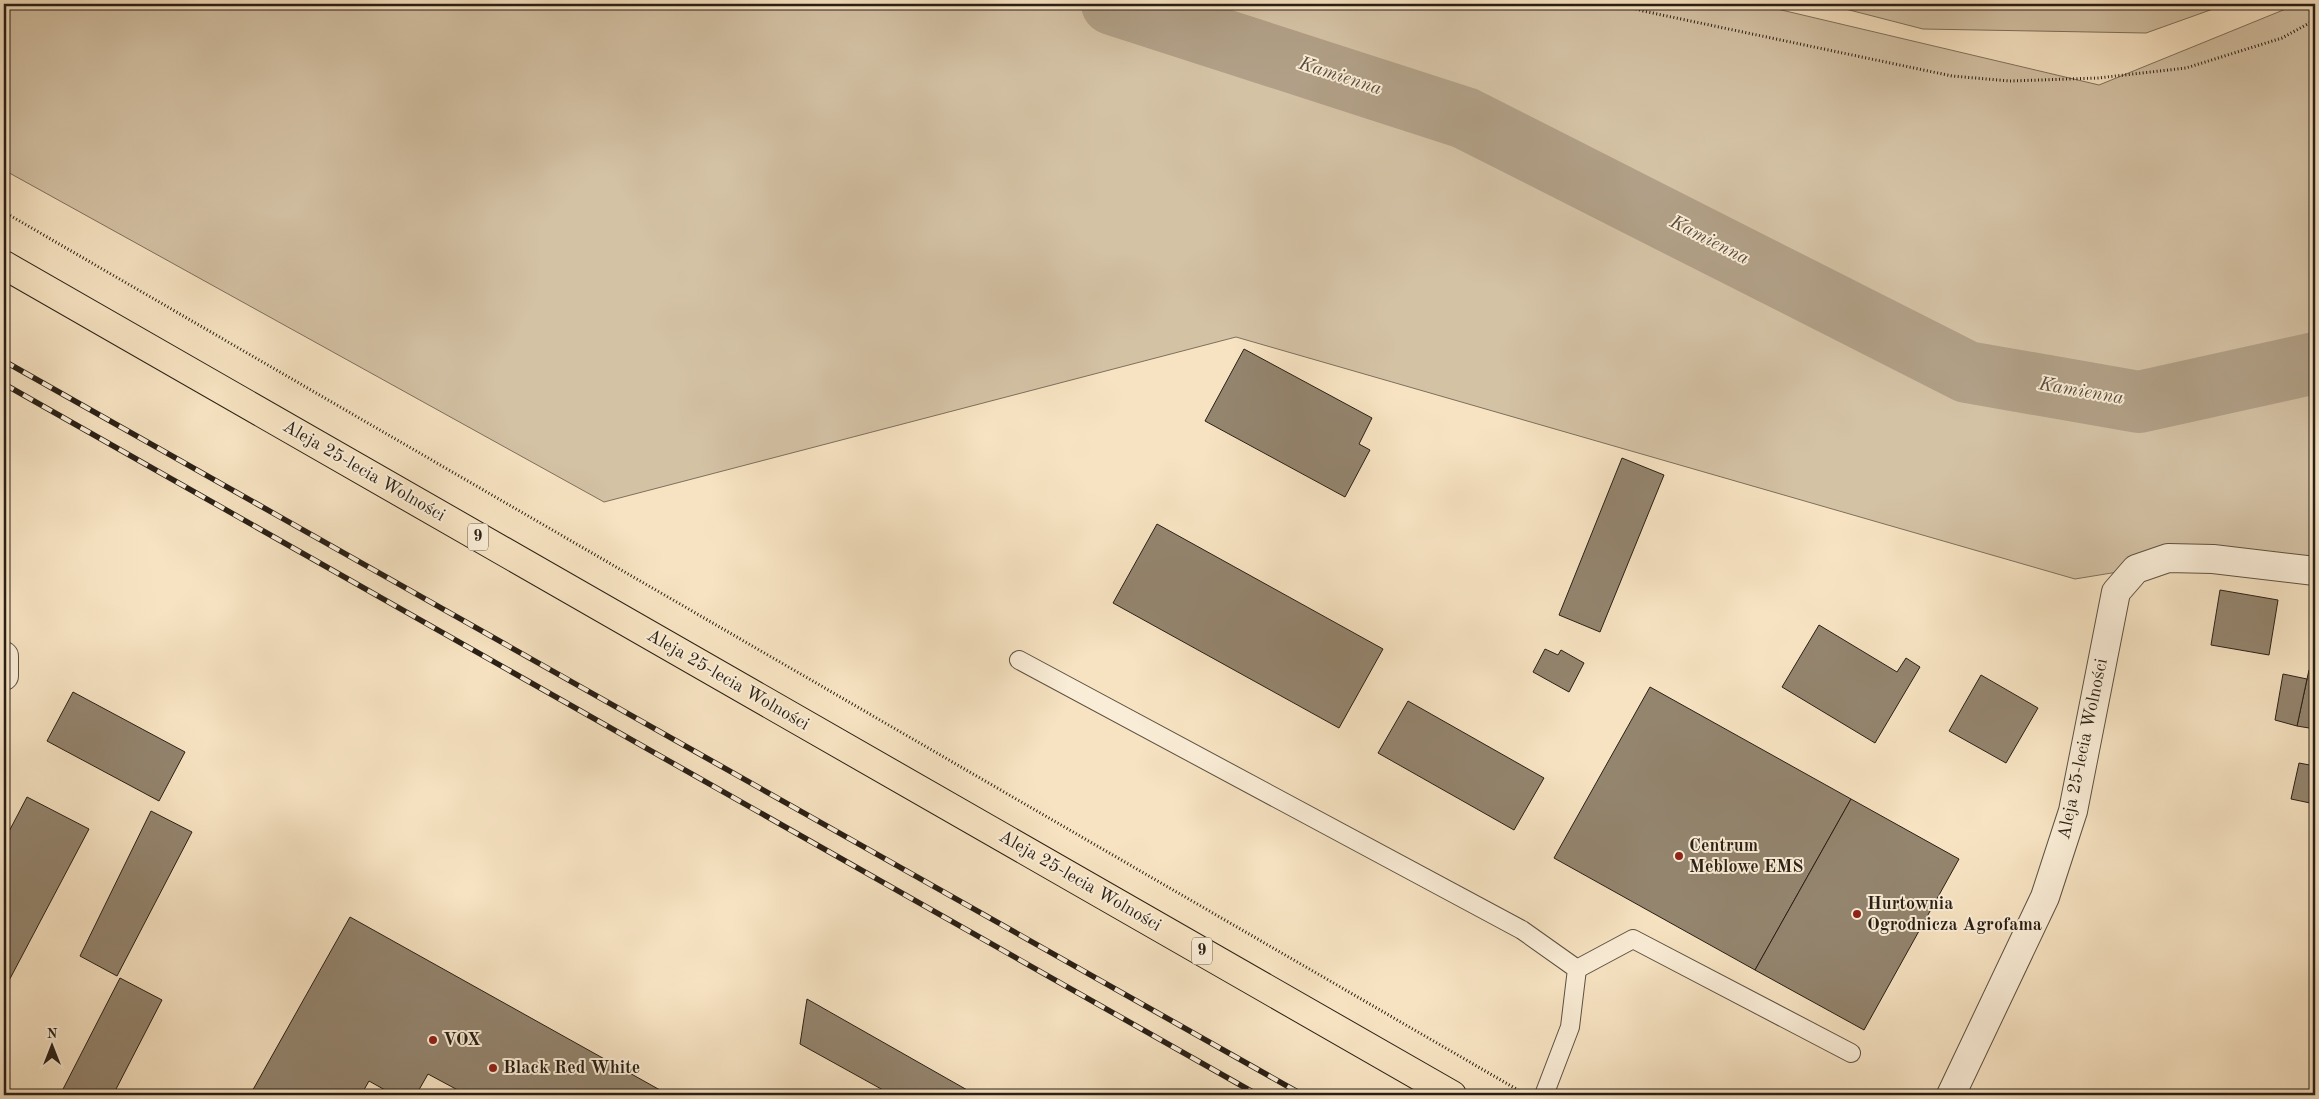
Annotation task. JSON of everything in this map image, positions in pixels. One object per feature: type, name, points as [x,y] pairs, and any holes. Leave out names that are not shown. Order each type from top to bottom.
[{"type":"main road","name":"Aleja 25-lecia Wolności","points":[[4,265],[1452,1095]]},
{"type":"street","name":"Aleja 25-lecia Wolności","points":[[1951,1095],[2045,897],[2074,811],[2116,592],[2136,570],[2168,558],[2213,559],[2315,571]]},
{"type":"street","points":[[4,656],[4,676]]},
{"type":"lane","points":[[1019,660],[1522,930],[1577,969]]},
{"type":"lane","points":[[1577,969],[1634,939],[1851,1053]]},
{"type":"lane","points":[[1544,1095],[1570,1027],[1577,969]]},
{"type":"path","points":[[1619,4],[1643,11],[1952,76],[2010,81],[2098,78],[2186,68],[2282,38],[2315,20]]},
{"type":"path","points":[[4,212],[1519,1090]]},
{"type":"shaded area","points":[[4,4],[1756,4],[2099,85],[2298,4],[2315,4],[2315,571],[2136,569],[2075,579],[1236,337],[604,502],[4,170]]},
{"type":"shaded area","points":[[1826,4],[2227,4],[2146,33],[1923,29]]},
{"type":"building","points":[[1244,349],[1372,418],[1359,444],[1370,450],[1345,497],[1205,421]]},
{"type":"building","points":[[1622,458],[1664,475],[1600,632],[1559,615]]},
{"type":"building","points":[[1157,524],[1383,649],[1339,728],[1113,603]]},
{"type":"building","points":[[2220,590],[2278,600],[2269,655],[2211,645]]},
{"type":"building","points":[[1819,625],[1897,672],[1906,658],[1920,667],[1875,743],[1782,687]]},
{"type":"building","points":[[1545,649],[1558,655],[1561,650],[1584,663],[1569,692],[1533,672]]},
{"type":"building","points":[[2309,670],[2315,671],[2315,729],[2297,726]]},
{"type":"building","points":[[2283,674],[2307,679],[2297,726],[2275,720]]},
{"type":"building","points":[[1981,675],[2038,708],[2006,763],[1949,731]]},
{"type":"building","points":[[1650,687],[1851,799],[1755,970],[1554,858]]},
{"type":"building","points":[[73,692],[185,752],[159,801],[47,741]]},
{"type":"building","points":[[1408,701],[1544,778],[1514,830],[1378,753]]},
{"type":"building","points":[[2299,763],[2315,766],[2315,804],[2291,799]]},
{"type":"building","points":[[27,797],[89,829],[4,990],[4,841]]},
{"type":"building","name":"Hurtownia Ogrodnicza Agrofama","points":[[1851,799],[1959,859],[1864,1030],[1755,970]]},
{"type":"building","points":[[151,811],[192,832],[117,976],[80,956]]},
{"type":"building","points":[[350,917],[669,1095],[467,1095],[428,1074],[416,1095],[394,1095],[369,1081],[361,1095],[250,1095]]},
{"type":"building","points":[[120,978],[162,1000],[113,1095],[60,1095]]},
{"type":"building","points":[[807,999],[976,1095],[892,1095],[800,1044]]},
{"type":"waterway","name":"Kamienna","points":[[1112,4],[1465,118],[1967,372],[2139,402],[2315,363]]},
{"type":"railway","points":[[4,361],[1303,1095]]},
{"type":"railway","points":[[4,384],[1258,1095]]},
{"type":"place","name":"Centrum Meblowe EMS","points":[[1679,856]]},
{"type":"place","name":"Hurtownia Ogrodnicza Agrofama","points":[[1857,914]]},
{"type":"place","name":"VOX","points":[[433,1040]]},
{"type":"place","name":"Black Red White","points":[[493,1068]]}]
